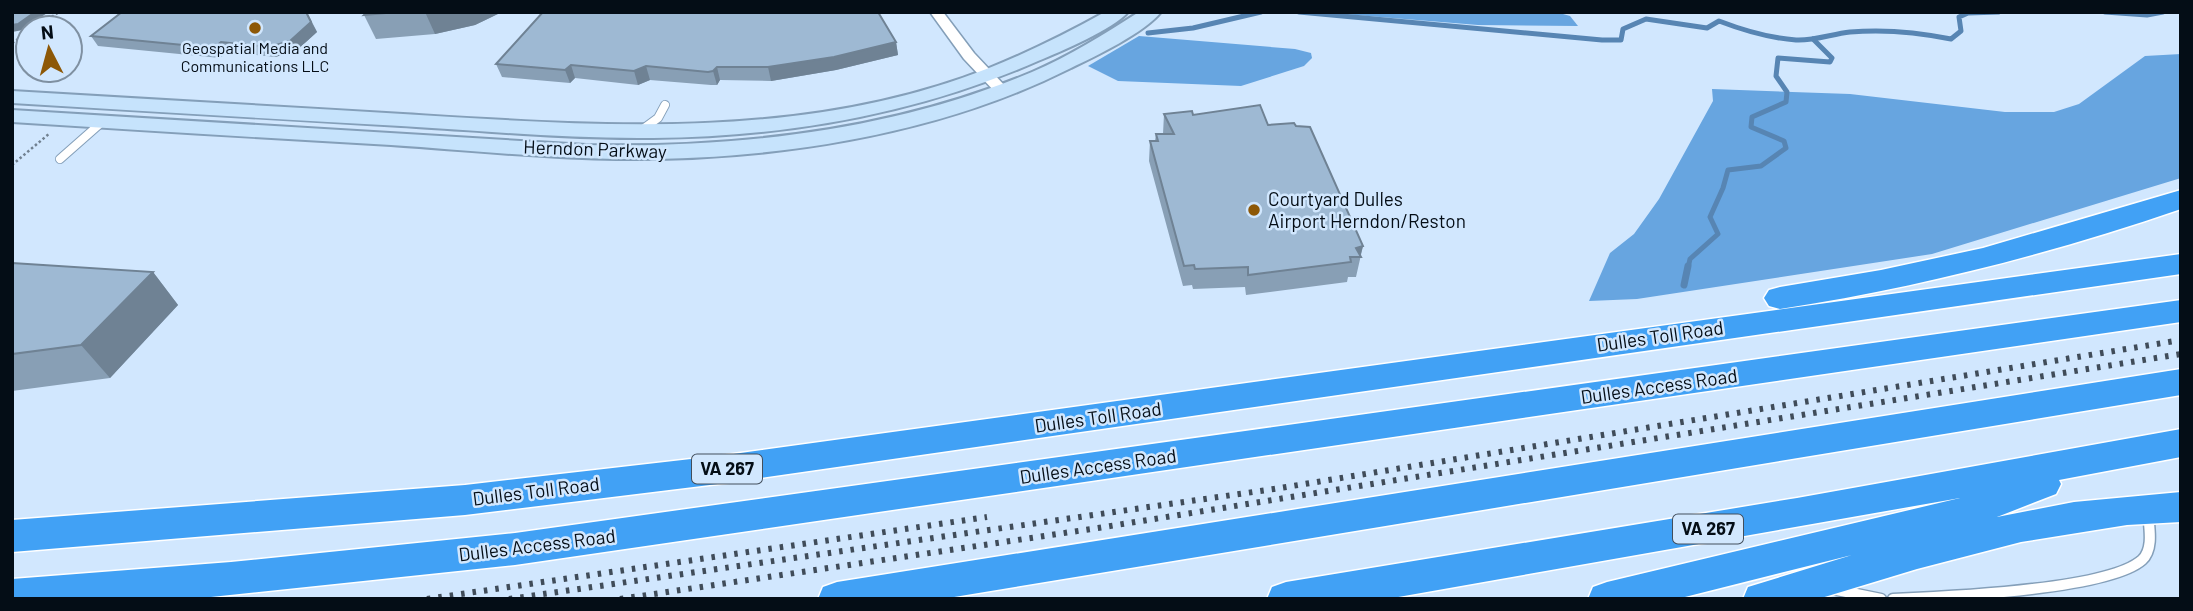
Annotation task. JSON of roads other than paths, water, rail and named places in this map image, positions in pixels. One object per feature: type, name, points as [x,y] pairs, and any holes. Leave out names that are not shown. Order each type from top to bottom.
[{"type":"highway","points":[[1509,356],[1641,319],[1791,296],[1951,264],[2082,231],[2181,199]]},
{"type":"highway","name":"Dulles Toll Road","points":[[12,536],[391,506],[641,480],[895,447],[1509,356],[2181,264]]},
{"type":"highway","name":"Dulles Access Road","points":[[12,596],[231,579],[515,549],[2181,311]]},
{"type":"highway","points":[[837,599],[2181,382]]},
{"type":"highway","name":"VA 267","points":[[1286,599],[1743,523],[2181,443]]},
{"type":"highway","points":[[1607,599],[1973,510],[2130,452]]},
{"type":"highway","points":[[1762,599],[2013,527],[2086,514],[2164,508]]},
{"type":"main road","name":"Herndon Parkway","points":[[12,97],[634,133],[728,130],[814,119],[994,83],[1119,12]]},
{"type":"main road","name":"Herndon Parkway","points":[[12,116],[596,152],[709,150],[792,141],[872,127],[1082,55],[1152,12]]},
{"type":"main road","points":[[385,139],[402,121]]},
{"type":"street","points":[[936,12],[994,83]]},
{"type":"lane","points":[[634,133],[654,122],[665,105]]},
{"type":"lane","points":[[60,159],[102,121]]},
{"type":"lane","points":[[1893,599],[1941,598],[2022,590],[2119,572],[2142,560],[2164,508]]},
{"type":"lane","points":[[1810,585],[1881,599]]},
{"type":"waterway","points":[[1148,33],[1193,28],[1261,12]]},
{"type":"waterway","points":[[1299,12],[1602,40],[1621,40],[1623,29],[1646,19],[1707,28],[1719,21],[1748,31],[1786,39],[1803,40],[1850,32],[1875,31],[1951,39],[1961,31],[1959,17],[1968,13],[1999,12]]},
{"type":"waterway","points":[[2105,12],[2147,15],[2163,12]]},
{"type":"waterway","points":[[1688,268],[1690,259],[1718,234],[1710,217],[1728,170],[1761,166],[1786,148],[1784,141],[1751,127],[1752,117],[1786,102],[1787,92],[1776,76],[1778,58],[1830,62],[1832,58],[1813,39]]},
{"type":"waterway","points":[[1684,285],[1688,266]]},
{"type":"railway","points":[[509,599],[1274,489],[2181,340]]},
{"type":"railway","points":[[620,599],[1098,528],[2181,354]]},
{"type":"railway","points":[[427,599],[987,517]]},
{"type":"place","name":"Geospatial Media and Communications LLC","points":[[255,28]]},
{"type":"place","name":"Courtyard Dulles Airport Herndon/Reston","points":[[1254,210]]}]
